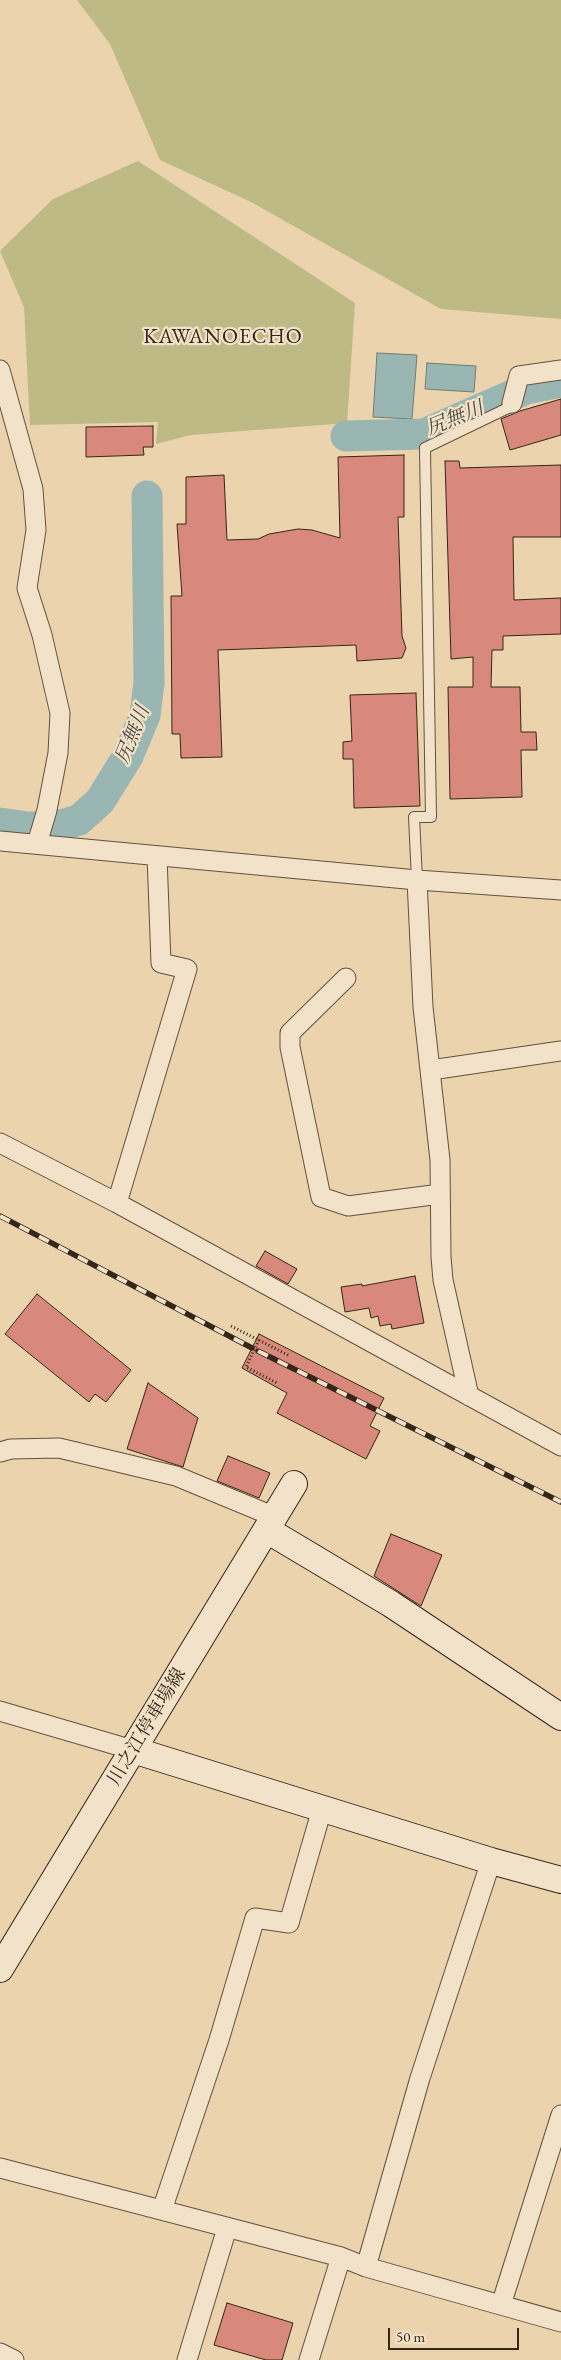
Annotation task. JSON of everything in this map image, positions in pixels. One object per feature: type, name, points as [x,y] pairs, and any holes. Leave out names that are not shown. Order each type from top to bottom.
[{"type":"street","points":[[0,370],[33,489],[36,530],[27,588],[42,635],[60,713],[58,754],[47,810],[37,844]]},
{"type":"street","points":[[512,403],[519,376],[561,370]]},
{"type":"street","points":[[0,841],[418,880],[561,890]]},
{"type":"street","points":[[117,1203],[187,969],[161,963],[157,856]]},
{"type":"street","points":[[418,880],[423,1006],[439,1150],[443,1280],[469,1396]]},
{"type":"street","points":[[346,978],[290,1033],[290,1047],[321,1197],[348,1206],[440,1194]]},
{"type":"street","points":[[431,1070],[561,1051]]},
{"type":"street","points":[[0,1143],[117,1203],[561,1446]]},
{"type":"street","points":[[0,1452],[59,1448],[176,1476],[271,1524],[561,1717]]},
{"type":"street","name":"川之江停車場線","points":[[0,1969],[294,1484]]},
{"type":"street","points":[[0,1710],[491,1861],[561,1880]]},
{"type":"street","points":[[162,2210],[219,2040],[255,1918],[288,1923],[322,1808]]},
{"type":"street","points":[[366,2267],[420,2078],[491,1861]]},
{"type":"street","points":[[501,2305],[561,2114]]},
{"type":"street","points":[[0,2168],[340,2257],[366,2267],[561,2322]]},
{"type":"street","points":[[187,2360],[227,2228]]},
{"type":"street","points":[[309,2360],[340,2257]]},
{"type":"street","points":[[0,2353],[14,2360]]},
{"type":"lane","points":[[418,880],[414,817],[430,817],[425,448],[510,407],[512,403]]},
{"type":"path","points":[[231,1326],[290,1356]]},
{"type":"path","points":[[259,1340],[246,1367],[277,1383]]},
{"type":"shaded area","points":[[77,0],[561,0],[561,319],[441,309],[251,202],[160,160],[110,44]]},
{"type":"shaded area","points":[[138,161],[355,303],[347,423],[191,435],[156,444],[158,422],[30,425],[24,307],[0,251],[53,199]]},
{"type":"water","points":[[377,353],[417,355],[412,419],[373,417]]},
{"type":"water","points":[[427,363],[476,366],[474,392],[425,389]]},
{"type":"building","points":[[561,399],[561,435],[510,450],[501,419],[520,411]]},
{"type":"building","points":[[153,426],[153,447],[143,447],[144,455],[86,457],[86,427]]},
{"type":"building","points":[[404,455],[404,517],[398,517],[402,636],[406,648],[402,658],[357,661],[356,645],[218,650],[222,757],[181,758],[180,734],[172,734],[171,596],[182,596],[177,524],[186,524],[186,477],[224,475],[227,540],[258,539],[269,534],[298,529],[312,530],[340,538],[338,457]]},
{"type":"building","points":[[445,461],[459,461],[460,468],[561,465],[561,537],[513,537],[514,600],[561,598],[561,634],[503,636],[503,650],[492,650],[491,687],[520,687],[521,732],[536,732],[537,750],[521,750],[522,797],[450,799],[448,687],[473,687],[473,657],[451,659]]},
{"type":"building","points":[[416,693],[420,806],[354,808],[353,759],[343,759],[343,742],[352,741],[350,695]]},
{"type":"building","points":[[265,1251],[297,1269],[288,1284],[256,1266]]},
{"type":"building","points":[[415,1276],[424,1323],[392,1329],[391,1324],[380,1326],[378,1316],[371,1318],[369,1308],[345,1312],[341,1287],[362,1284],[362,1286]]},
{"type":"building","points":[[37,1294],[131,1370],[106,1402],[95,1394],[89,1402],[5,1334]]},
{"type":"building","points":[[259,1334],[384,1398],[370,1426],[380,1431],[366,1459],[277,1413],[287,1393],[242,1368]]},
{"type":"building","points":[[148,1383],[198,1418],[183,1467],[127,1449]]},
{"type":"building","points":[[228,1456],[270,1473],[259,1498],[217,1481]]},
{"type":"building","points":[[391,1534],[442,1555],[421,1606],[374,1576]]},
{"type":"building","points":[[227,2303],[293,2323],[282,2360],[266,2360],[214,2345]]},
{"type":"waterway","name":"尻無川","points":[[346,436],[424,434],[526,389],[561,382]]},
{"type":"waterway","name":"尻無川","points":[[0,823],[28,827],[54,827],[79,820],[100,801],[128,756],[145,715],[149,683],[147,496]]},
{"type":"railway","points":[[0,1216],[252,1348]]},
{"type":"railway","points":[[258,1351],[561,1502]]},
{"type":"district","name":"KAWANOECHO","points":[[223,337]]}]
